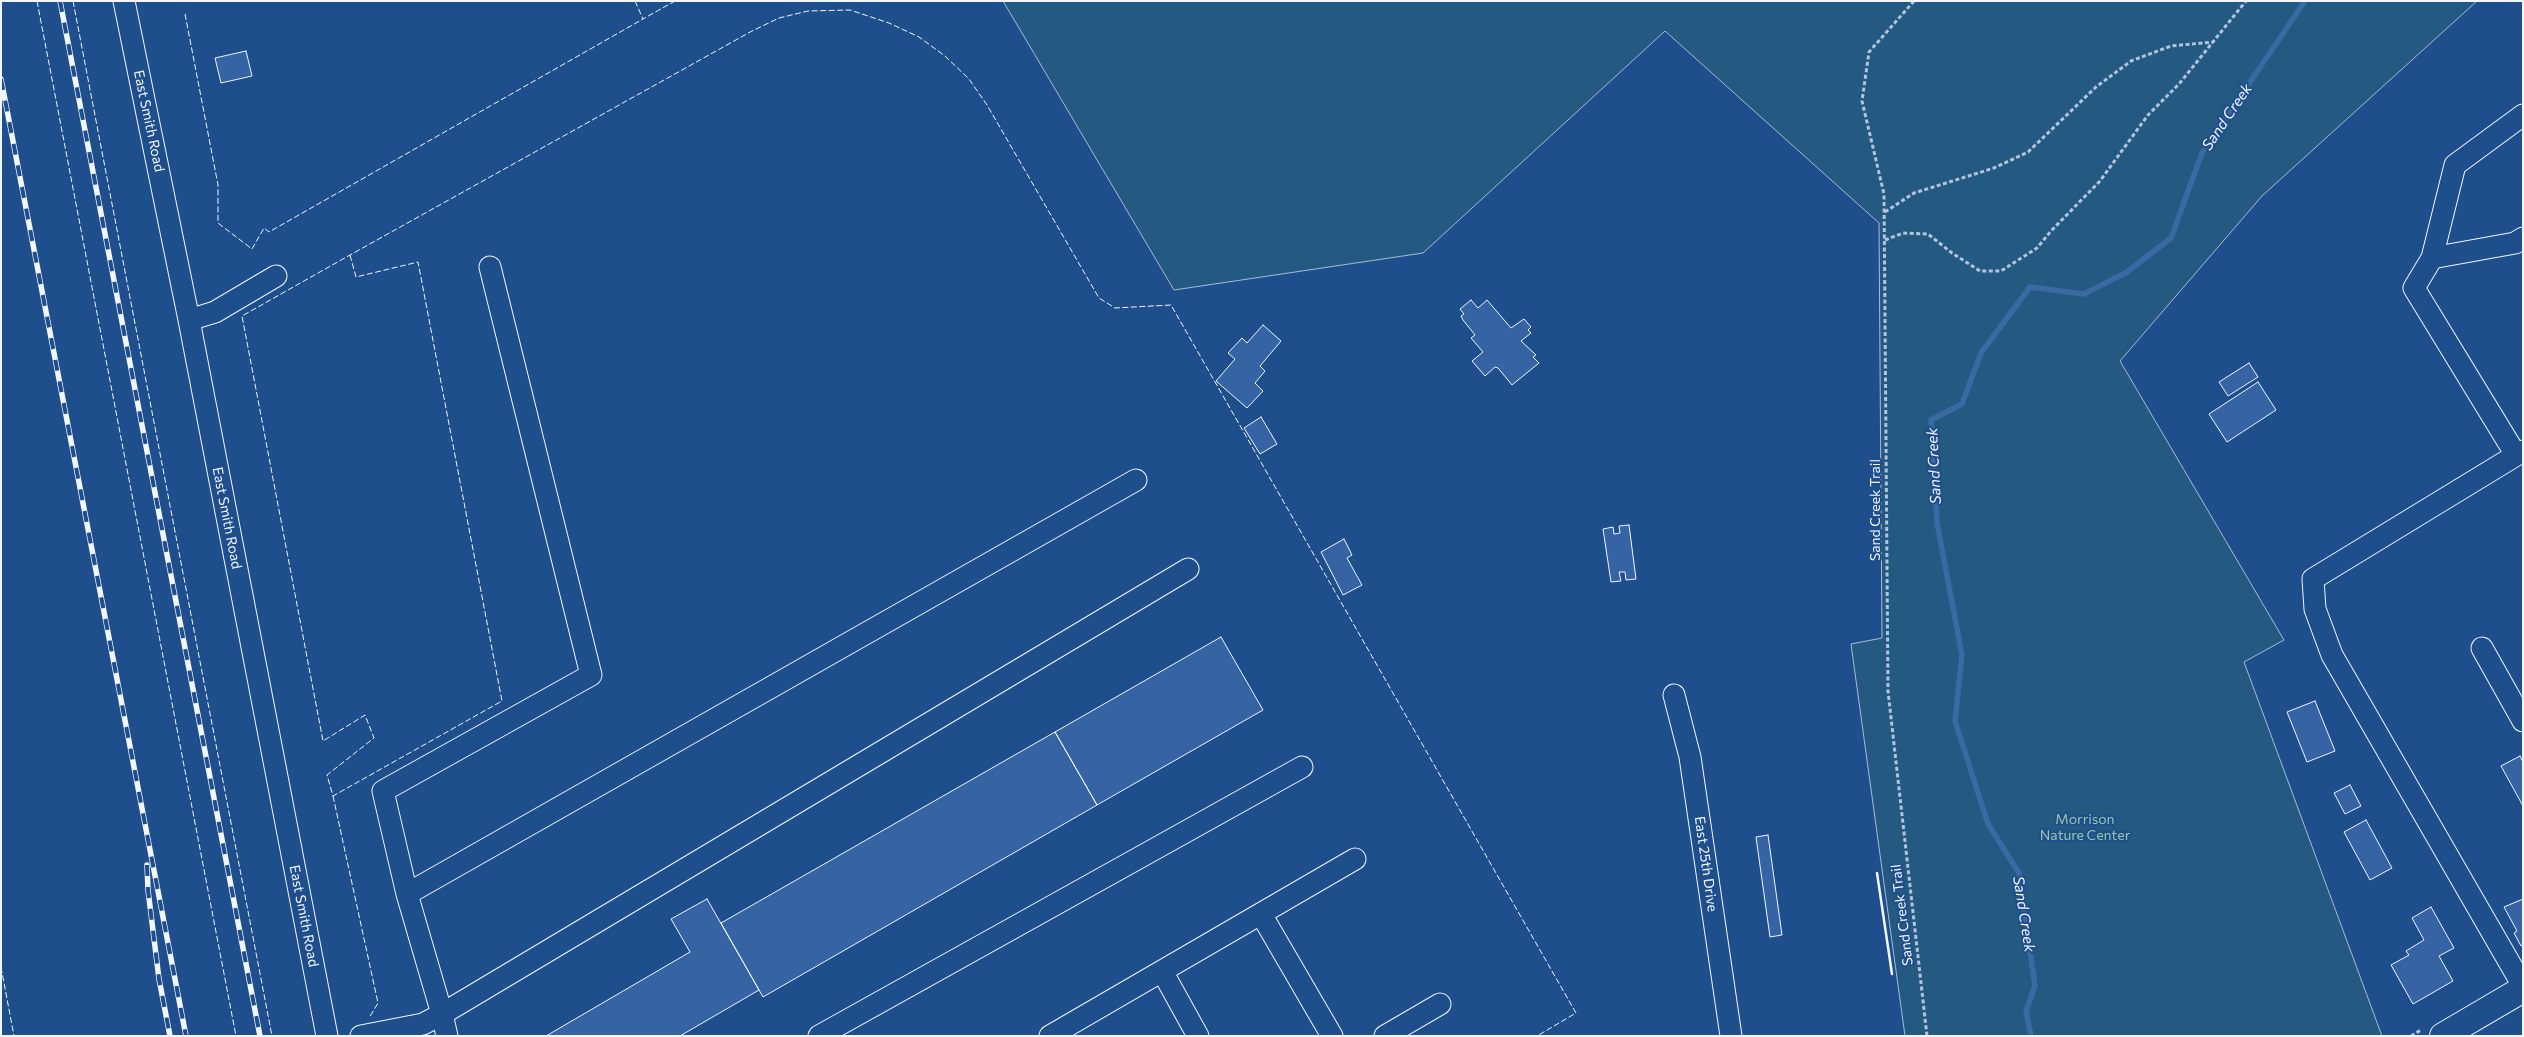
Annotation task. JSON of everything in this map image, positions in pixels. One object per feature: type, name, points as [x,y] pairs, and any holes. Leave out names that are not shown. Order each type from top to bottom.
[{"type":"main road","points":[[2443,1036],[2523,987]]},
{"type":"street","name":"East Smith Road","points":[[124,1],[189,320],[326,1036]]},
{"type":"street","points":[[2523,114],[2455,165],[2432,258],[2414,288],[2519,453],[2313,579],[2315,609],[2332,655],[2523,987]]},
{"type":"street","points":[[2432,258],[2515,243],[2523,238]]},
{"type":"street","points":[[447,1036],[382,791],[591,674],[490,266]]},
{"type":"street","points":[[189,320],[215,312],[276,276]]},
{"type":"street","points":[[408,894],[1136,480]]},
{"type":"street","points":[[361,1036],[423,1024],[442,1014],[1188,569]]},
{"type":"street","points":[[2482,648],[2523,721]]},
{"type":"street","name":"East 25th Drive","points":[[1674,695],[1690,757],[1731,1036]]},
{"type":"street","points":[[819,1036],[1302,767]]},
{"type":"street","points":[[1050,1036],[1077,1029],[1162,971],[1355,859]]},
{"type":"street","points":[[1261,914],[1332,1036]]},
{"type":"street","points":[[1162,971],[1198,1036]]},
{"type":"street","points":[[1385,1036],[1440,1004]]},
{"type":"path","name":"Sand Creek Trail","points":[[1914,1],[1869,52],[1862,101],[1884,194],[1888,691],[1927,1036]]},
{"type":"path","points":[[1885,240],[1903,233],[1928,234],[1952,253],[1980,271],[2001,271],[2038,248],[2056,225],[2100,181],[2148,115],[2179,84],[2246,1]]},
{"type":"path","points":[[1884,213],[1914,193],[1994,168],[2028,152],[2096,88],[2131,61],[2171,46],[2214,42]]},
{"type":"green space","name":"Morrison Nature Center","points":[[1003,1],[2477,1],[2262,196],[2120,361],[2284,640],[2244,662],[2382,1036],[1905,1036],[1851,644],[1882,638],[1879,223],[1665,31],[1423,253],[1174,290]]},
{"type":"building","points":[[246,51],[252,76],[221,83],[215,58]]},
{"type":"building","points":[[1471,300],[1478,308],[1487,300],[1511,328],[1524,319],[1531,327],[1528,330],[1531,333],[1521,341],[1536,355],[1533,357],[1539,363],[1512,385],[1498,368],[1495,367],[1485,376],[1472,361],[1483,352],[1471,338],[1475,335],[1463,320],[1461,316],[1464,314],[1460,309]]},
{"type":"building","points":[[1263,325],[1281,341],[1260,366],[1265,371],[1255,383],[1263,391],[1247,408],[1216,381],[1235,359],[1228,353],[1242,338],[1247,343]]},
{"type":"building","points":[[2249,363],[2258,377],[2228,396],[2219,382]]},
{"type":"building","points":[[2258,382],[2276,410],[2227,442],[2209,414]]},
{"type":"building","points":[[1261,417],[1277,444],[1260,454],[1244,428]]},
{"type":"building","points":[[1629,525],[1636,579],[1626,580],[1625,572],[1619,572],[1621,581],[1611,582],[1603,529],[1613,527],[1614,534],[1620,533],[1619,526]]},
{"type":"building","points":[[1344,539],[1352,555],[1347,558],[1362,585],[1343,595],[1321,552]]},
{"type":"building","points":[[1221,637],[1263,710],[1097,805],[1055,732]]},
{"type":"building","points":[[2315,701],[2335,751],[2307,762],[2287,712]]},
{"type":"building","points":[[1055,732],[1097,805],[763,997],[721,923]]},
{"type":"building","points":[[2520,756],[2523,762],[2523,806],[2501,766]]},
{"type":"building","points":[[2350,785],[2361,806],[2345,814],[2334,793]]},
{"type":"building","points":[[2366,820],[2392,868],[2370,880],[2344,832]]},
{"type":"building","points":[[1768,835],[1782,935],[1770,937],[1756,837]]},
{"type":"building","points":[[707,899],[759,990],[680,1036],[546,1036],[690,952],[671,919]]},
{"type":"building","points":[[2523,899],[2523,945],[2521,946],[2514,933],[2517,931],[2504,907]]},
{"type":"building","points":[[2431,907],[2454,948],[2439,956],[2453,981],[2413,1004],[2391,965],[2409,955],[2406,951],[2424,940],[2412,918]]},
{"type":"waterway","name":"Sand Creek","points":[[2031,1036],[2026,1011],[2035,986],[2019,873],[1988,824],[1955,721],[1962,655],[1937,523],[1931,420],[1962,404],[1981,353],[2030,287],[2084,294],[2127,272],[2171,238],[2202,153],[2305,1]]},
{"type":"railway","points":[[60,1],[260,1036]]},
{"type":"railway","points":[[1,79],[186,1036]]},
{"type":"railway","points":[[147,865],[148,890],[159,979],[170,1036]]},
{"type":"fence","points":[[37,1],[236,1036]]},
{"type":"fence","points":[[73,1],[272,1036]]},
{"type":"fence","points":[[635,1],[643,19],[675,1]]},
{"type":"fence","points":[[350,255],[356,277],[418,262],[502,701],[333,796],[327,775],[374,738],[365,715],[323,741],[242,316],[350,255],[752,31],[779,18],[808,11],[850,10],[889,23],[919,37],[945,56],[969,79],[987,105],[1099,298],[1115,308],[1171,305],[1576,1013],[1537,1036]]},
{"type":"fence","points":[[185,14],[218,185],[218,223],[252,249],[264,228],[269,232],[643,19]]},
{"type":"fence","points":[[333,796],[378,1003],[369,1018]]},
{"type":"fence","points":[[1,967],[14,1036]]},
{"type":"wall","points":[[1877,873],[1892,974]]}]
